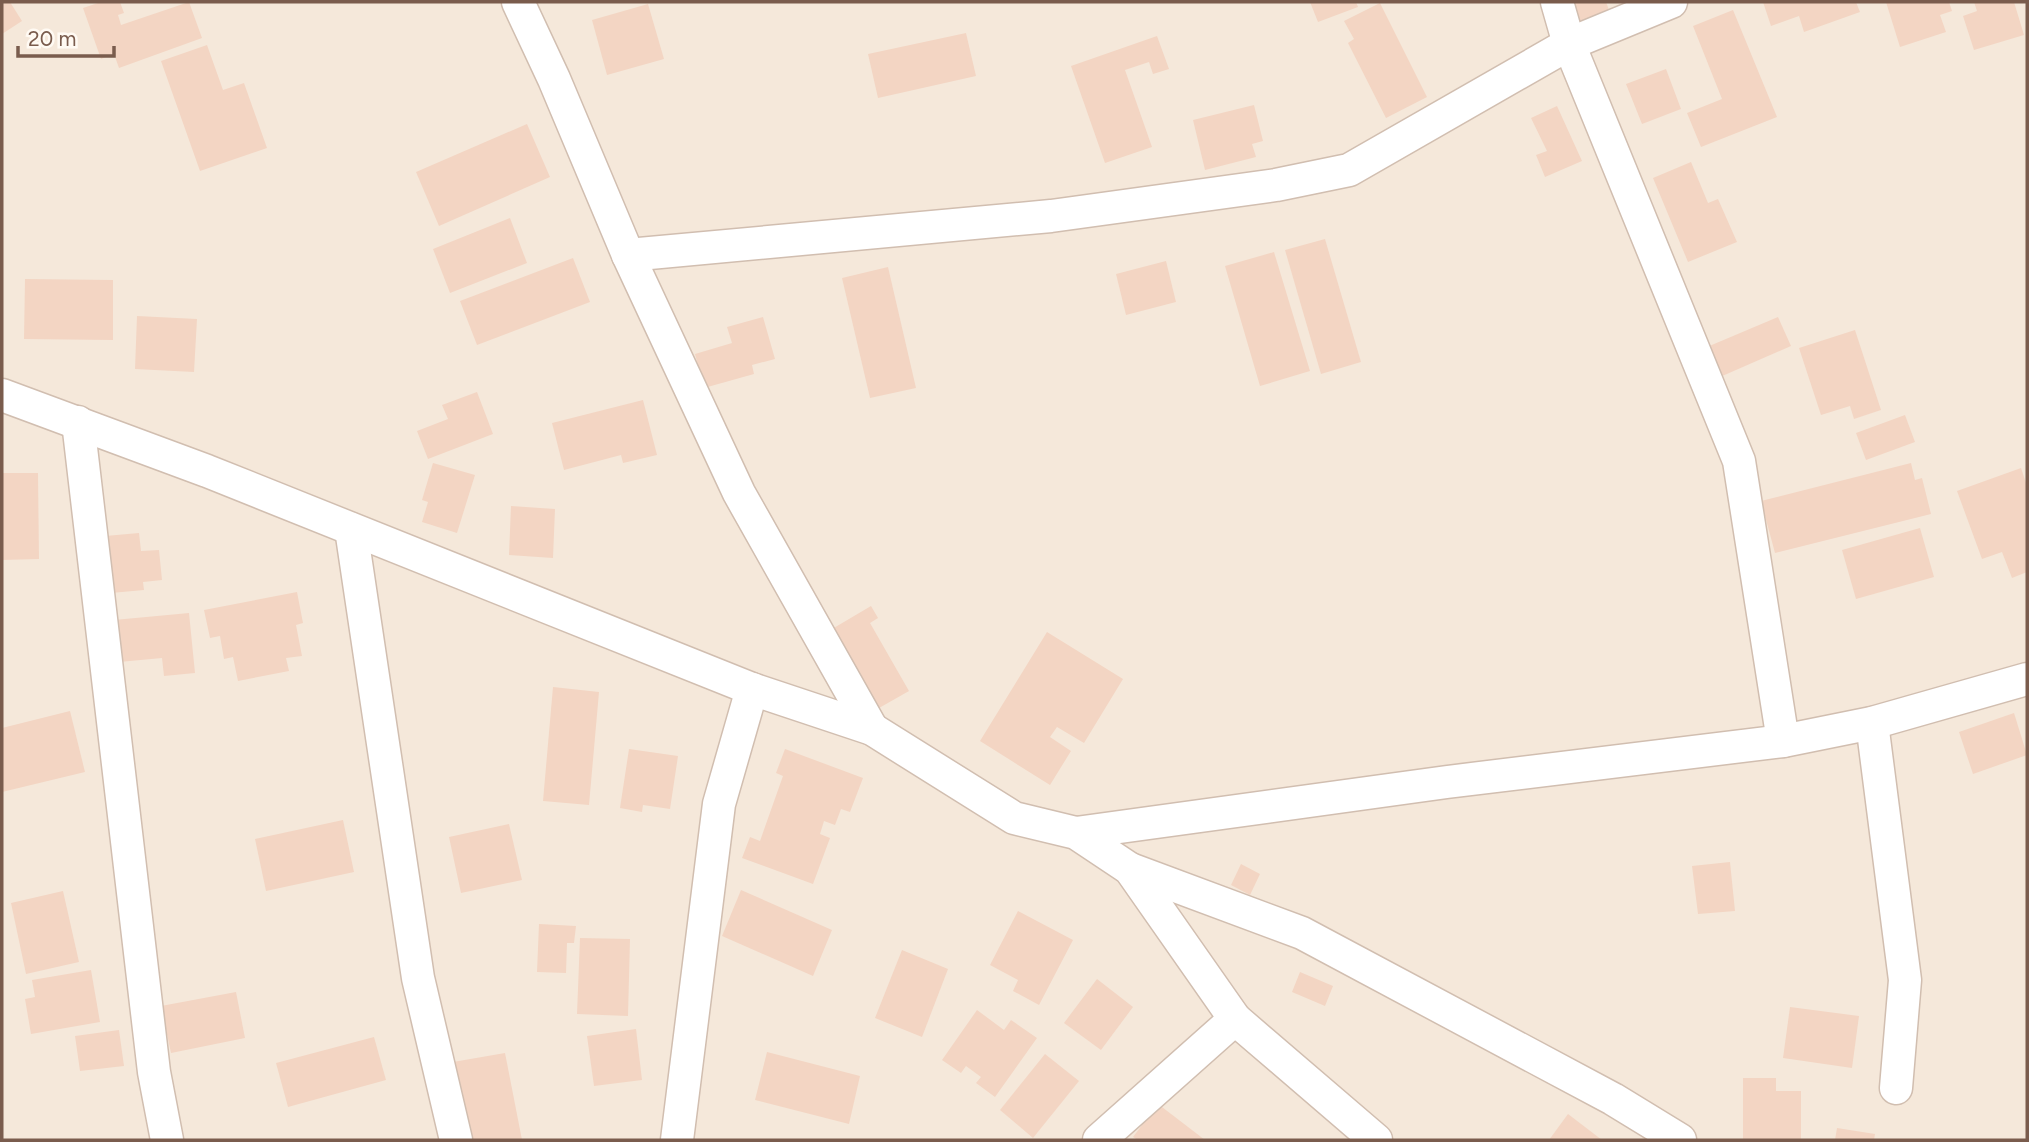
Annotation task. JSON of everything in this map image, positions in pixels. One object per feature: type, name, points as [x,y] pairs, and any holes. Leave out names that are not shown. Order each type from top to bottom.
[{"type":"street","points":[[518,2],[555,79],[628,255],[739,492],[872,729]]},
{"type":"street","points":[[1557,2],[1569,44],[1739,461],[1783,741]]},
{"type":"street","points":[[628,255],[1051,216],[1276,185],[1349,170],[1569,44],[1671,2]]},
{"type":"street","points":[[2,395],[351,529],[752,689],[872,729],[1014,818],[1076,833],[1130,869],[1302,933],[1614,1099],[1680,1140]]},
{"type":"street","points":[[78,422],[154,1072],[167,1140]]},
{"type":"street","points":[[351,529],[418,978],[456,1140]]},
{"type":"street","points":[[1076,833],[1447,782],[1783,741],[1872,723],[2027,679]]},
{"type":"street","points":[[677,1140],[719,804],[752,689]]},
{"type":"street","points":[[1872,723],[1905,980],[1896,1088]]},
{"type":"street","points":[[1130,869],[1236,1019],[1376,1140]]},
{"type":"street","points":[[1099,1140],[1236,1019]]},
{"type":"shaded area","points":[[2,2],[2027,2],[2027,1140],[2,1140]]},
{"type":"building","points":[[2,2],[10,2],[22,21],[2,34]]},
{"type":"building","points":[[101,2],[120,2],[124,13],[118,15],[121,25],[189,2],[202,38],[119,68],[114,54],[101,59],[83,8]]},
{"type":"building","points":[[1310,2],[1356,2],[1358,7],[1318,22]]},
{"type":"building","points":[[1570,2],[1606,2],[1609,10],[1578,22]]},
{"type":"building","points":[[1763,2],[1856,2],[1860,12],[1804,32],[1799,16],[1771,26]]},
{"type":"building","points":[[1886,2],[1949,2],[1952,11],[1940,15],[1946,32],[1900,47]]},
{"type":"building","points":[[1974,2],[2014,2],[2024,35],[1974,50],[1963,16],[1977,11]]},
{"type":"building","points":[[1380,3],[1427,97],[1386,118],[1348,43],[1354,39],[1344,21]]},
{"type":"building","points":[[648,4],[664,59],[607,75],[592,20]]},
{"type":"building","points":[[1733,10],[1777,117],[1701,147],[1687,113],[1722,99],[1693,26]]},
{"type":"building","points":[[966,33],[976,76],[878,98],[868,54]]},
{"type":"building","points":[[1157,36],[1169,69],[1153,74],[1149,62],[1125,70],[1152,147],[1105,163],[1071,66]]},
{"type":"building","points":[[207,45],[223,90],[244,83],[267,148],[200,171],[161,61]]},
{"type":"building","points":[[1666,69],[1681,109],[1642,124],[1626,84]]},
{"type":"building","points":[[1254,105],[1263,141],[1252,144],[1256,157],[1205,170],[1193,120]]},
{"type":"building","points":[[1557,106],[1582,161],[1545,177],[1536,155],[1547,151],[1531,118]]},
{"type":"building","points":[[527,124],[550,177],[439,226],[416,172]]},
{"type":"building","points":[[1691,162],[1708,203],[1718,199],[1737,242],[1688,262],[1653,178]]},
{"type":"building","points":[[510,218],[527,263],[450,293],[433,249]]},
{"type":"building","points":[[1325,239],[1361,362],[1321,374],[1285,250]]},
{"type":"building","points":[[1274,252],[1310,371],[1260,386],[1225,266]]},
{"type":"building","points":[[573,258],[590,302],[477,345],[460,301]]},
{"type":"building","points":[[1166,261],[1176,302],[1126,315],[1116,274]]},
{"type":"building","points":[[888,267],[916,388],[870,398],[842,278]]},
{"type":"building","points":[[25,279],[113,280],[113,340],[24,339]]},
{"type":"building","points":[[137,316],[197,319],[194,372],[135,369]]},
{"type":"building","points":[[763,317],[775,359],[752,365],[754,374],[704,388],[695,354],[732,343],[727,327]]},
{"type":"building","points":[[1778,317],[1791,346],[1720,377],[1707,347]]},
{"type":"building","points":[[1855,330],[1881,410],[1854,419],[1850,406],[1821,415],[1799,348]]},
{"type":"building","points":[[477,392],[493,434],[428,459],[417,431],[448,419],[442,405]]},
{"type":"building","points":[[643,400],[657,455],[623,463],[621,455],[564,470],[552,423]]},
{"type":"building","points":[[1905,415],[1915,442],[1866,460],[1856,433]]},
{"type":"building","points":[[433,463],[475,475],[457,533],[422,522],[428,502],[422,500]]},
{"type":"building","points":[[1911,463],[1915,480],[1922,478],[1931,514],[1775,553],[1761,501]]},
{"type":"building","points":[[2021,468],[2027,486],[2027,572],[2012,578],[2002,552],[1982,559],[1957,491]]},
{"type":"building","points":[[2,473],[38,473],[39,559],[2,560]]},
{"type":"building","points":[[511,506],[555,509],[553,558],[509,555]]},
{"type":"building","points":[[1920,528],[1934,577],[1856,599],[1842,550]]},
{"type":"building","points":[[139,533],[141,551],[159,550],[162,580],[143,582],[144,590],[100,594],[94,537]]},
{"type":"building","points":[[297,592],[303,623],[296,625],[302,656],[286,658],[289,671],[238,681],[233,657],[224,659],[220,636],[210,638],[204,610]]},
{"type":"building","points":[[871,606],[878,618],[870,623],[909,691],[872,712],[827,632]]},
{"type":"building","points":[[189,613],[195,673],[164,676],[162,658],[119,662],[114,620]]},
{"type":"building","points":[[1047,632],[1123,679],[1084,743],[1057,727],[1050,737],[1071,751],[1050,785],[980,741]]},
{"type":"building","points":[[553,687],[599,692],[589,805],[543,801]]},
{"type":"building","points":[[70,711],[85,772],[2,792],[2,728]]},
{"type":"building","points":[[2014,713],[2027,755],[1973,774],[1959,732]]},
{"type":"building","points":[[629,749],[678,756],[670,809],[643,805],[642,812],[620,808]]},
{"type":"building","points":[[785,749],[863,778],[850,812],[841,809],[835,825],[824,821],[820,834],[830,838],[813,884],[742,858],[750,837],[760,841],[783,776],[776,773]]},
{"type":"building","points":[[343,820],[354,872],[266,891],[255,839]]},
{"type":"building","points":[[509,824],[522,880],[461,893],[449,837]]},
{"type":"building","points":[[1730,862],[1735,911],[1698,914],[1692,866]]},
{"type":"building","points":[[1241,864],[1260,874],[1250,895],[1231,885]]},
{"type":"building","points":[[741,890],[832,930],[813,976],[722,936]]},
{"type":"building","points":[[63,891],[79,962],[26,974],[11,903]]},
{"type":"building","points":[[1018,911],[1073,940],[1039,1005],[1013,991],[1018,980],[990,965]]},
{"type":"building","points":[[539,924],[576,926],[574,943],[567,943],[566,973],[537,972]]},
{"type":"building","points":[[580,938],[630,939],[628,1016],[577,1014]]},
{"type":"building","points":[[902,950],[948,969],[922,1037],[875,1018]]},
{"type":"building","points":[[91,970],[100,1022],[31,1034],[25,999],[35,997],[32,980]]},
{"type":"building","points":[[1300,972],[1333,986],[1325,1006],[1292,992]]},
{"type":"building","points":[[1097,979],[1133,1007],[1101,1050],[1064,1023]]},
{"type":"building","points":[[236,992],[245,1038],[171,1053],[161,1006]]},
{"type":"building","points":[[1790,1007],[1859,1016],[1852,1068],[1783,1058]]},
{"type":"building","points":[[977,1010],[1004,1030],[1011,1020],[1037,1038],[995,1097],[976,1083],[981,1077],[966,1066],[961,1073],[942,1060]]},
{"type":"building","points":[[636,1029],[642,1080],[594,1086],[587,1036]]},
{"type":"building","points":[[119,1030],[124,1066],[80,1071],[75,1036]]},
{"type":"building","points":[[374,1037],[386,1080],[288,1107],[276,1063]]},
{"type":"building","points":[[767,1052],[860,1076],[849,1124],[755,1100]]},
{"type":"building","points":[[505,1053],[522,1140],[467,1140],[453,1062]]},
{"type":"building","points":[[1045,1054],[1079,1081],[1033,1138],[1000,1110]]},
{"type":"building","points":[[1743,1078],[1776,1078],[1776,1091],[1801,1091],[1801,1140],[1743,1140]]},
{"type":"building","points":[[1158,1104],[1205,1140],[1138,1140],[1133,1137]]},
{"type":"building","points":[[1568,1114],[1602,1140],[1549,1140]]},
{"type":"building","points":[[1837,1128],[1875,1134],[1874,1140],[1835,1140]]}]
